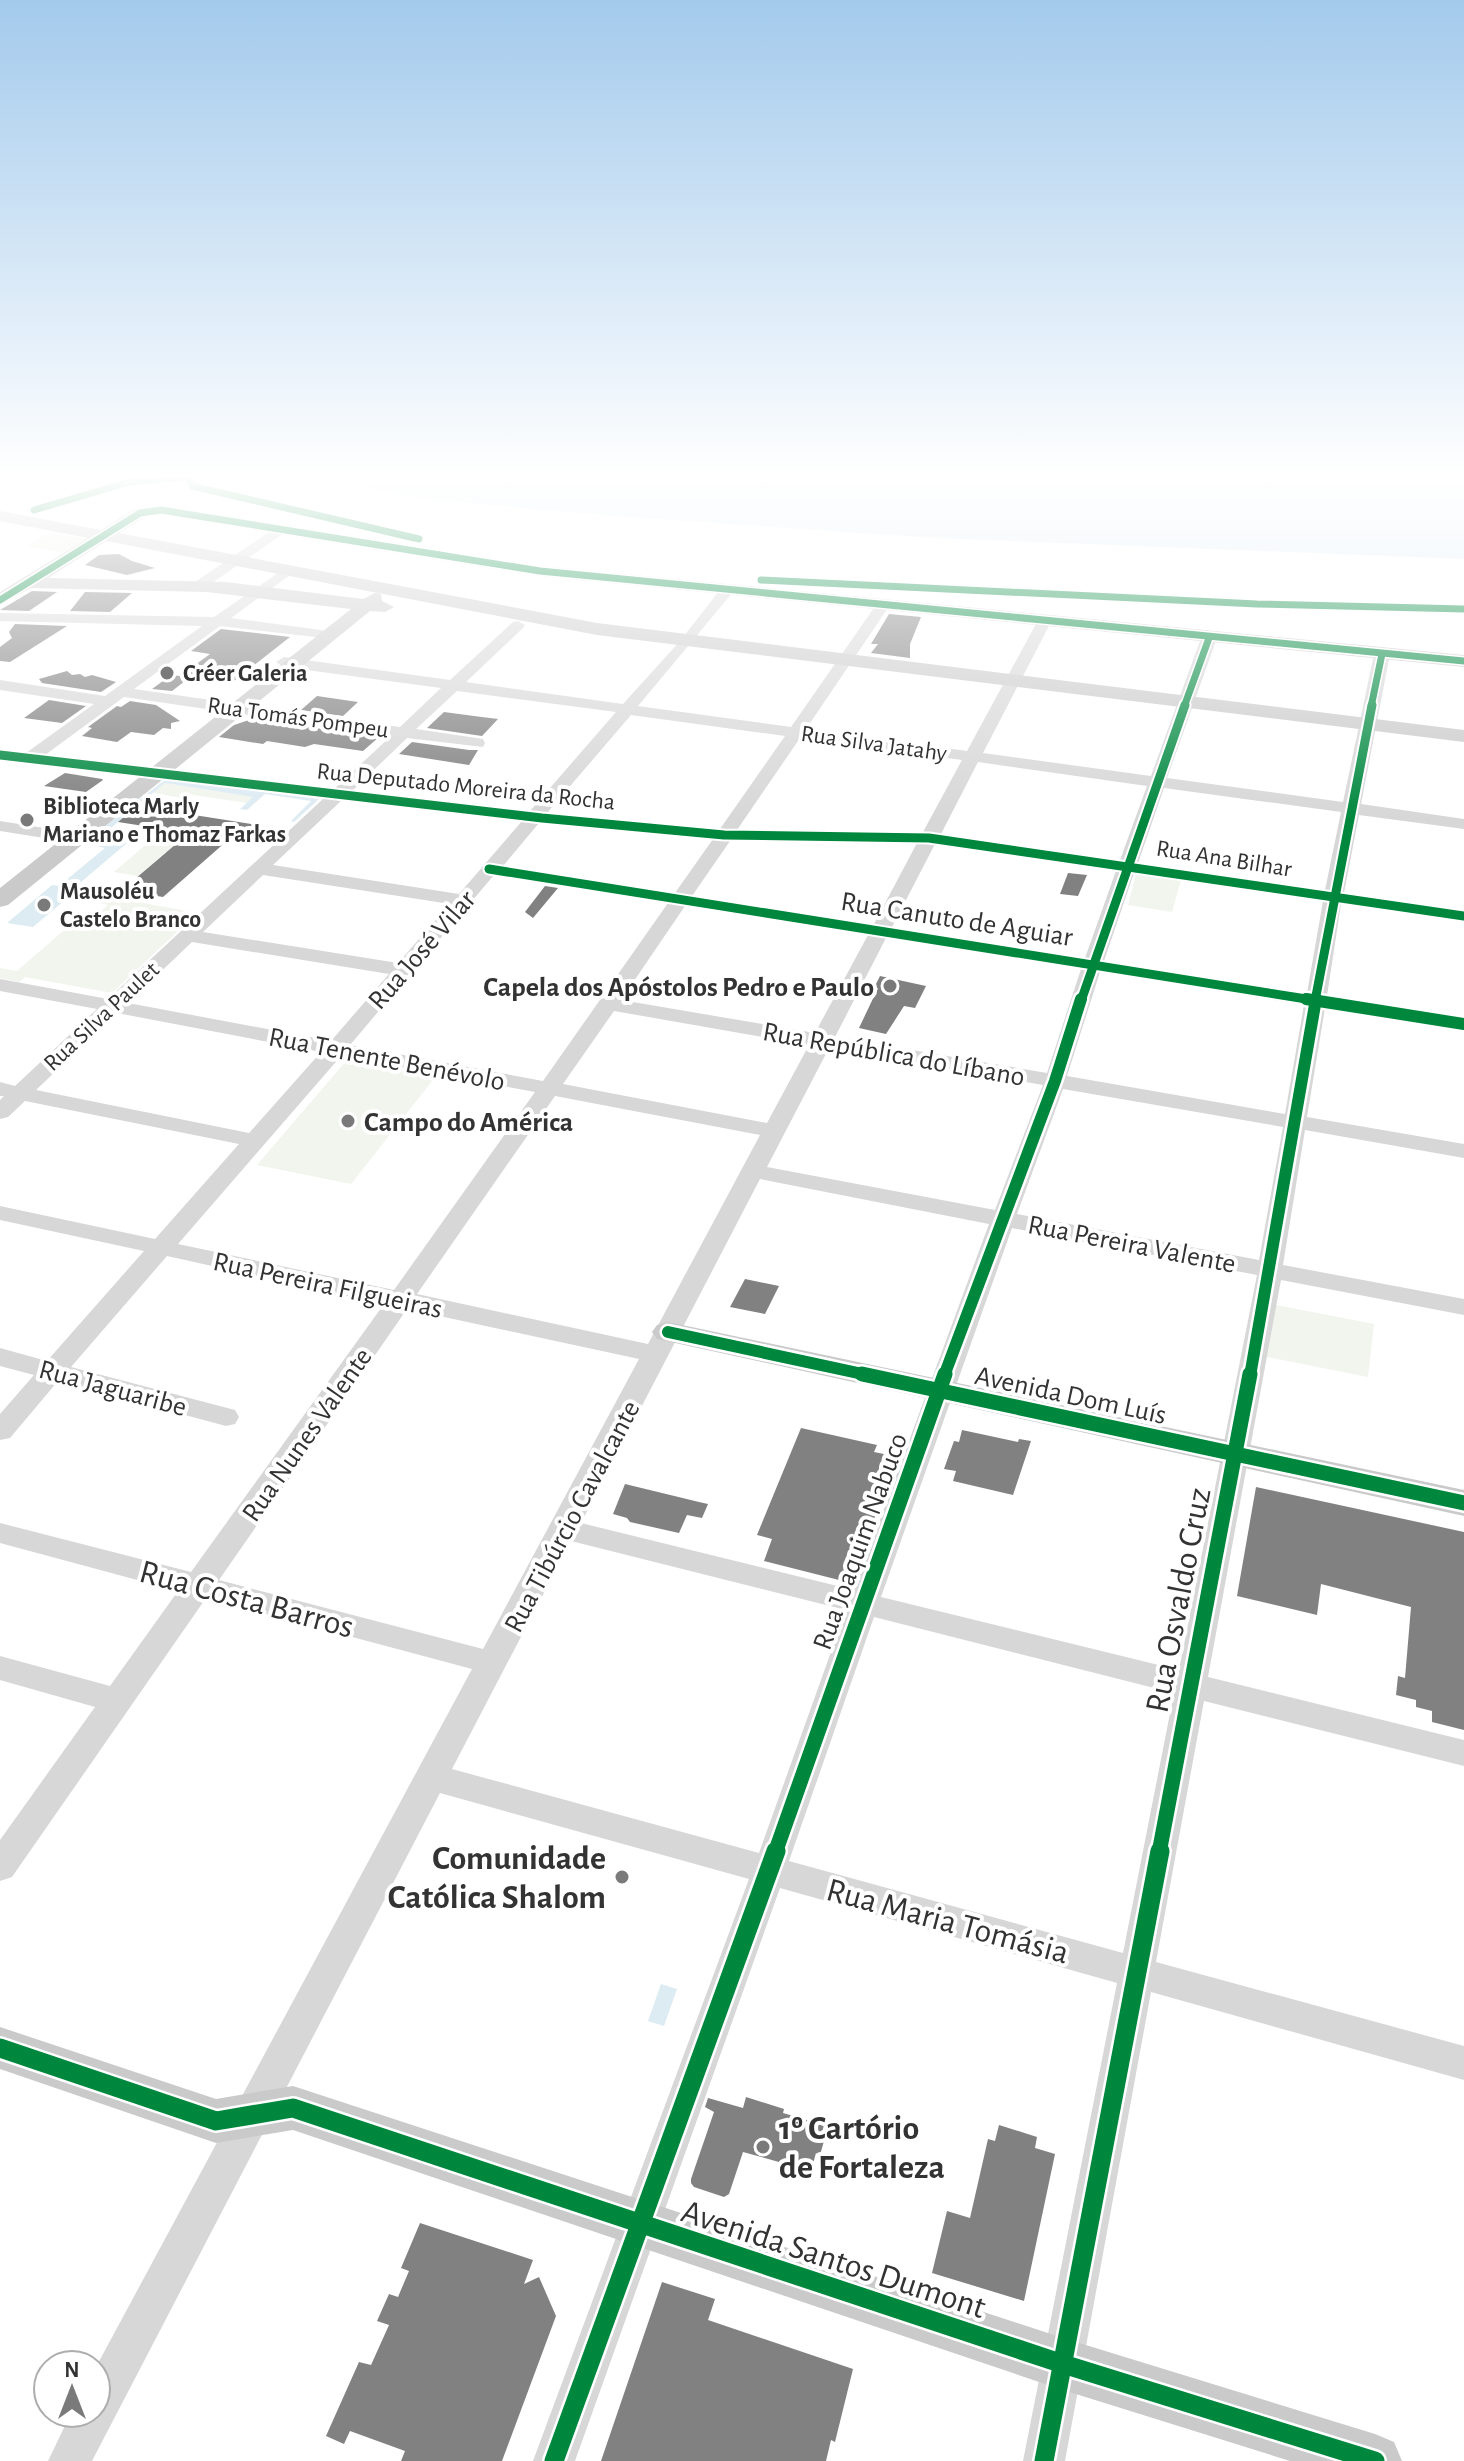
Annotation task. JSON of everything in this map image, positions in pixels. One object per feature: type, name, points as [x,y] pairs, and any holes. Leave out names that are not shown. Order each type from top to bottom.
[{"type":"main road","points":[[271,590],[371,599],[684,642]]},
{"type":"main road","points":[[345,590],[371,599],[518,625],[684,642],[1184,704],[1464,743]]},
{"type":"main road","points":[[0,900],[71,838],[383,590]]},
{"type":"main road","points":[[736,590],[1464,661]]},
{"type":"main road","points":[[1368,728],[1464,736]]},
{"type":"main road","points":[[0,889],[71,838]]},
{"type":"main road","name":"Avenida Dom Luís","points":[[662,1343],[939,1391],[1464,1503]]},
{"type":"main road","name":"Avenida Santos Dumont","points":[[0,2048],[216,2121],[293,2108],[1063,2364],[1375,2461]]},
{"type":"street","points":[[30,758],[261,590]]},
{"type":"street","name":"Rua José Vilar","points":[[0,1431],[403,970],[727,590]]},
{"type":"street","name":"Rua Nunes Valente","points":[[0,1867],[608,1004],[883,605]]},
{"type":"street","points":[[0,617],[217,622],[323,635]]},
{"type":"street","name":"Rua Tibúrcio Cavalcante","points":[[112,2379],[1044,622]]},
{"type":"street","name":"Rua Silva Paulet","points":[[0,1112],[10,1091],[113,1006],[518,625]]},
{"type":"street","name":"Rua Joaquim Nabuco","points":[[554,2461],[769,1871],[862,1602],[1055,1081],[1126,866],[1209,638]]},
{"type":"street","name":"Rua Osvaldo Cruz","points":[[1044,2461],[1270,1270],[1315,1000],[1382,654]]},
{"type":"street","name":"Rua Silva Jatahy","points":[[289,663],[1464,824]]},
{"type":"street","name":"Rua Tomás Pompeu","points":[[0,685],[233,708],[477,743]]},
{"type":"street","name":"Rua Deputado Moreira da Rocha","points":[[0,755],[533,817],[724,835],[929,838]]},
{"type":"street","points":[[0,826],[71,838]]},
{"type":"street","name":"Rua Ana Bilhar","points":[[929,838],[1464,916]]},
{"type":"street","points":[[257,868],[463,900]]},
{"type":"street","name":"Rua Canuto de Aguiar","points":[[489,869],[1464,1024]]},
{"type":"street","points":[[187,935],[403,970]]},
{"type":"street","name":"Rua Tenente Benévolo","points":[[0,985],[775,1131]]},
{"type":"street","name":"Rua República do Líbano","points":[[608,1004],[1464,1151]]},
{"type":"street","points":[[10,1091],[252,1140]]},
{"type":"street","name":"Rua Pereira Valente","points":[[753,1171],[1464,1307]]},
{"type":"street","name":"Rua Pereira Filgueiras","points":[[0,1213],[400,1300],[662,1343]]},
{"type":"street","name":"Rua Jaguaribe","points":[[0,1357],[226,1417]]},
{"type":"street","points":[[564,1529],[1464,1753]]},
{"type":"street","name":"Rua Costa Barros","points":[[0,1533],[493,1663]]},
{"type":"street","points":[[0,1668],[119,1701]]},
{"type":"street","name":"Rua Maria Tomásia","points":[[432,1777],[1464,2063]]},
{"type":"street","name":"Rua Tibúrcio Cavalcante","points":[[69,2461],[86,2429]]},
{"type":"shaded area","points":[[165,780],[319,799],[294,822],[291,821],[311,801],[265,794],[247,810],[240,809],[253,797],[165,783],[99,838],[127,843],[74,888],[78,889],[33,927],[7,923],[52,885],[59,886],[105,848],[83,843]]},
{"type":"shaded area","points":[[165,783],[254,797],[247,803],[187,794],[182,798],[153,793]]},
{"type":"shaded area","points":[[164,829],[204,836],[183,855],[165,852],[138,876],[114,872]]},
{"type":"shaded area","points":[[1136,875],[1181,880],[1172,912],[1128,905]]},
{"type":"shaded area","points":[[116,888],[122,890],[117,898],[197,913],[112,993],[25,977],[19,982],[0,978],[0,968],[17,971],[84,913],[97,915],[108,905],[99,903]]},
{"type":"shaded area","name":"Campo do América","points":[[347,1060],[436,1076],[351,1184],[257,1165]]},
{"type":"shaded area","points":[[1276,1305],[1374,1324],[1368,1377],[1267,1357]]},
{"type":"shaded area","points":[[661,1984],[677,1989],[664,2026],[648,2021]]},
{"type":"building","points":[[32,591],[57,592],[29,611],[0,610]]},
{"type":"building","points":[[85,592],[132,593],[110,612],[70,611]]},
{"type":"building","points":[[889,614],[921,617],[910,644],[910,658],[871,653],[878,644],[871,644]]},
{"type":"building","points":[[15,624],[67,626],[10,662],[0,661],[0,647],[12,638],[9,632]]},
{"type":"building","points":[[221,629],[290,637],[234,681],[189,678],[172,691],[152,689],[171,675],[180,676],[210,654],[191,651]]},
{"type":"building","points":[[67,671],[72,675],[92,675],[116,682],[101,692],[42,683],[39,679]]},
{"type":"building","points":[[317,696],[358,702],[343,716],[301,710]]},
{"type":"building","points":[[49,700],[86,706],[62,723],[24,718]]},
{"type":"building","points":[[130,701],[156,705],[180,721],[171,723],[171,729],[163,728],[154,735],[131,732],[117,742],[82,736],[92,728],[88,727],[117,706]]},
{"type":"building","points":[[444,712],[498,719],[482,736],[427,728]]},
{"type":"building","points":[[252,719],[379,737],[363,751],[314,744],[305,747],[267,741],[263,744],[219,737],[234,725]]},
{"type":"building","points":[[412,742],[478,750],[469,765],[399,754]]},
{"type":"building","points":[[65,773],[103,780],[86,792],[44,786]]},
{"type":"building","points":[[137,806],[270,827],[253,844],[228,840],[163,897],[122,890],[189,833],[118,822]]},
{"type":"building","points":[[1068,873],[1087,875],[1078,896],[1060,894]]},
{"type":"building","points":[[545,886],[558,888],[533,918],[525,912]]},
{"type":"building","points":[[880,976],[926,986],[915,1008],[904,1006],[886,1034],[859,1028],[878,988],[874,988]]},
{"type":"building","points":[[745,1279],[779,1286],[765,1314],[730,1307]]},
{"type":"building","points":[[801,1428],[877,1445],[874,1452],[884,1454],[869,1507],[873,1508],[871,1513],[876,1514],[861,1555],[858,1555],[850,1575],[845,1574],[843,1581],[764,1561],[772,1539],[757,1535]]},
{"type":"building","points":[[962,1430],[1018,1442],[1019,1439],[1031,1441],[1013,1495],[953,1481],[956,1471],[944,1469],[954,1441],[959,1442]]},
{"type":"building","points":[[625,1484],[708,1504],[702,1518],[687,1515],[679,1533],[630,1522],[613,1514]]},
{"type":"building","points":[[1256,1487],[1464,1532],[1464,1730],[1432,1722],[1432,1711],[1416,1707],[1416,1700],[1396,1695],[1398,1676],[1405,1678],[1411,1607],[1321,1584],[1317,1615],[1237,1596]]},
{"type":"building","name":"1º Cartório de Fortaleza","points":[[746,2097],[784,2109],[783,2113],[824,2125],[820,2140],[824,2141],[820,2155],[816,2153],[811,2171],[743,2152],[729,2194],[724,2197],[694,2187],[691,2179],[714,2112],[705,2107],[708,2098],[743,2108]]},
{"type":"building","points":[[999,2125],[1037,2137],[1035,2148],[1055,2154],[1024,2301],[932,2273],[947,2211],[970,2218],[988,2139],[995,2141]]},
{"type":"building","points":[[420,2223],[533,2260],[524,2284],[539,2277],[556,2316],[502,2461],[401,2461],[405,2451],[350,2431],[344,2444],[326,2436],[359,2362],[371,2365],[389,2325],[377,2321],[389,2294],[398,2297],[409,2271],[401,2268]]},
{"type":"building","points":[[662,2282],[715,2299],[708,2320],[853,2369],[835,2442],[831,2440],[826,2461],[601,2461]]},
{"type":"cycle path","points":[[0,600],[16,590]]},
{"type":"cycle path","points":[[733,590],[1464,661]]},
{"type":"cycle path","points":[[964,590],[1257,604],[1464,609]]},
{"type":"cycle path","points":[[554,2461],[769,1871],[945,1373],[1055,1081],[1092,965],[1209,638]]},
{"type":"cycle path","points":[[1044,2461],[1270,1270],[1332,903],[1382,654]]},
{"type":"cycle path","points":[[0,755],[542,818],[724,835],[929,838],[1464,916]]},
{"type":"cycle path","points":[[489,869],[1464,1024]]},
{"type":"cycle path","points":[[668,1332],[1464,1503]]},
{"type":"cycle path","points":[[0,2048],[216,2121],[293,2108],[1063,2364],[1375,2461]]},
{"type":"place","name":"Créer Galeria","points":[[167,673]]},
{"type":"place","name":"Biblioteca Marly Mariano e Thomaz Farkas","points":[[27,820]]},
{"type":"place","name":"Mausoléu Castelo Branco","points":[[44,905]]},
{"type":"place","name":"Capela dos Apóstolos Pedro e Paulo","points":[[890,986]]},
{"type":"place","name":"Campo do América","points":[[348,1121]]},
{"type":"place","name":"Comunidade Católica Shalom","points":[[622,1877]]},
{"type":"place","name":"1º Cartório de Fortaleza","points":[[763,2147]]}]
